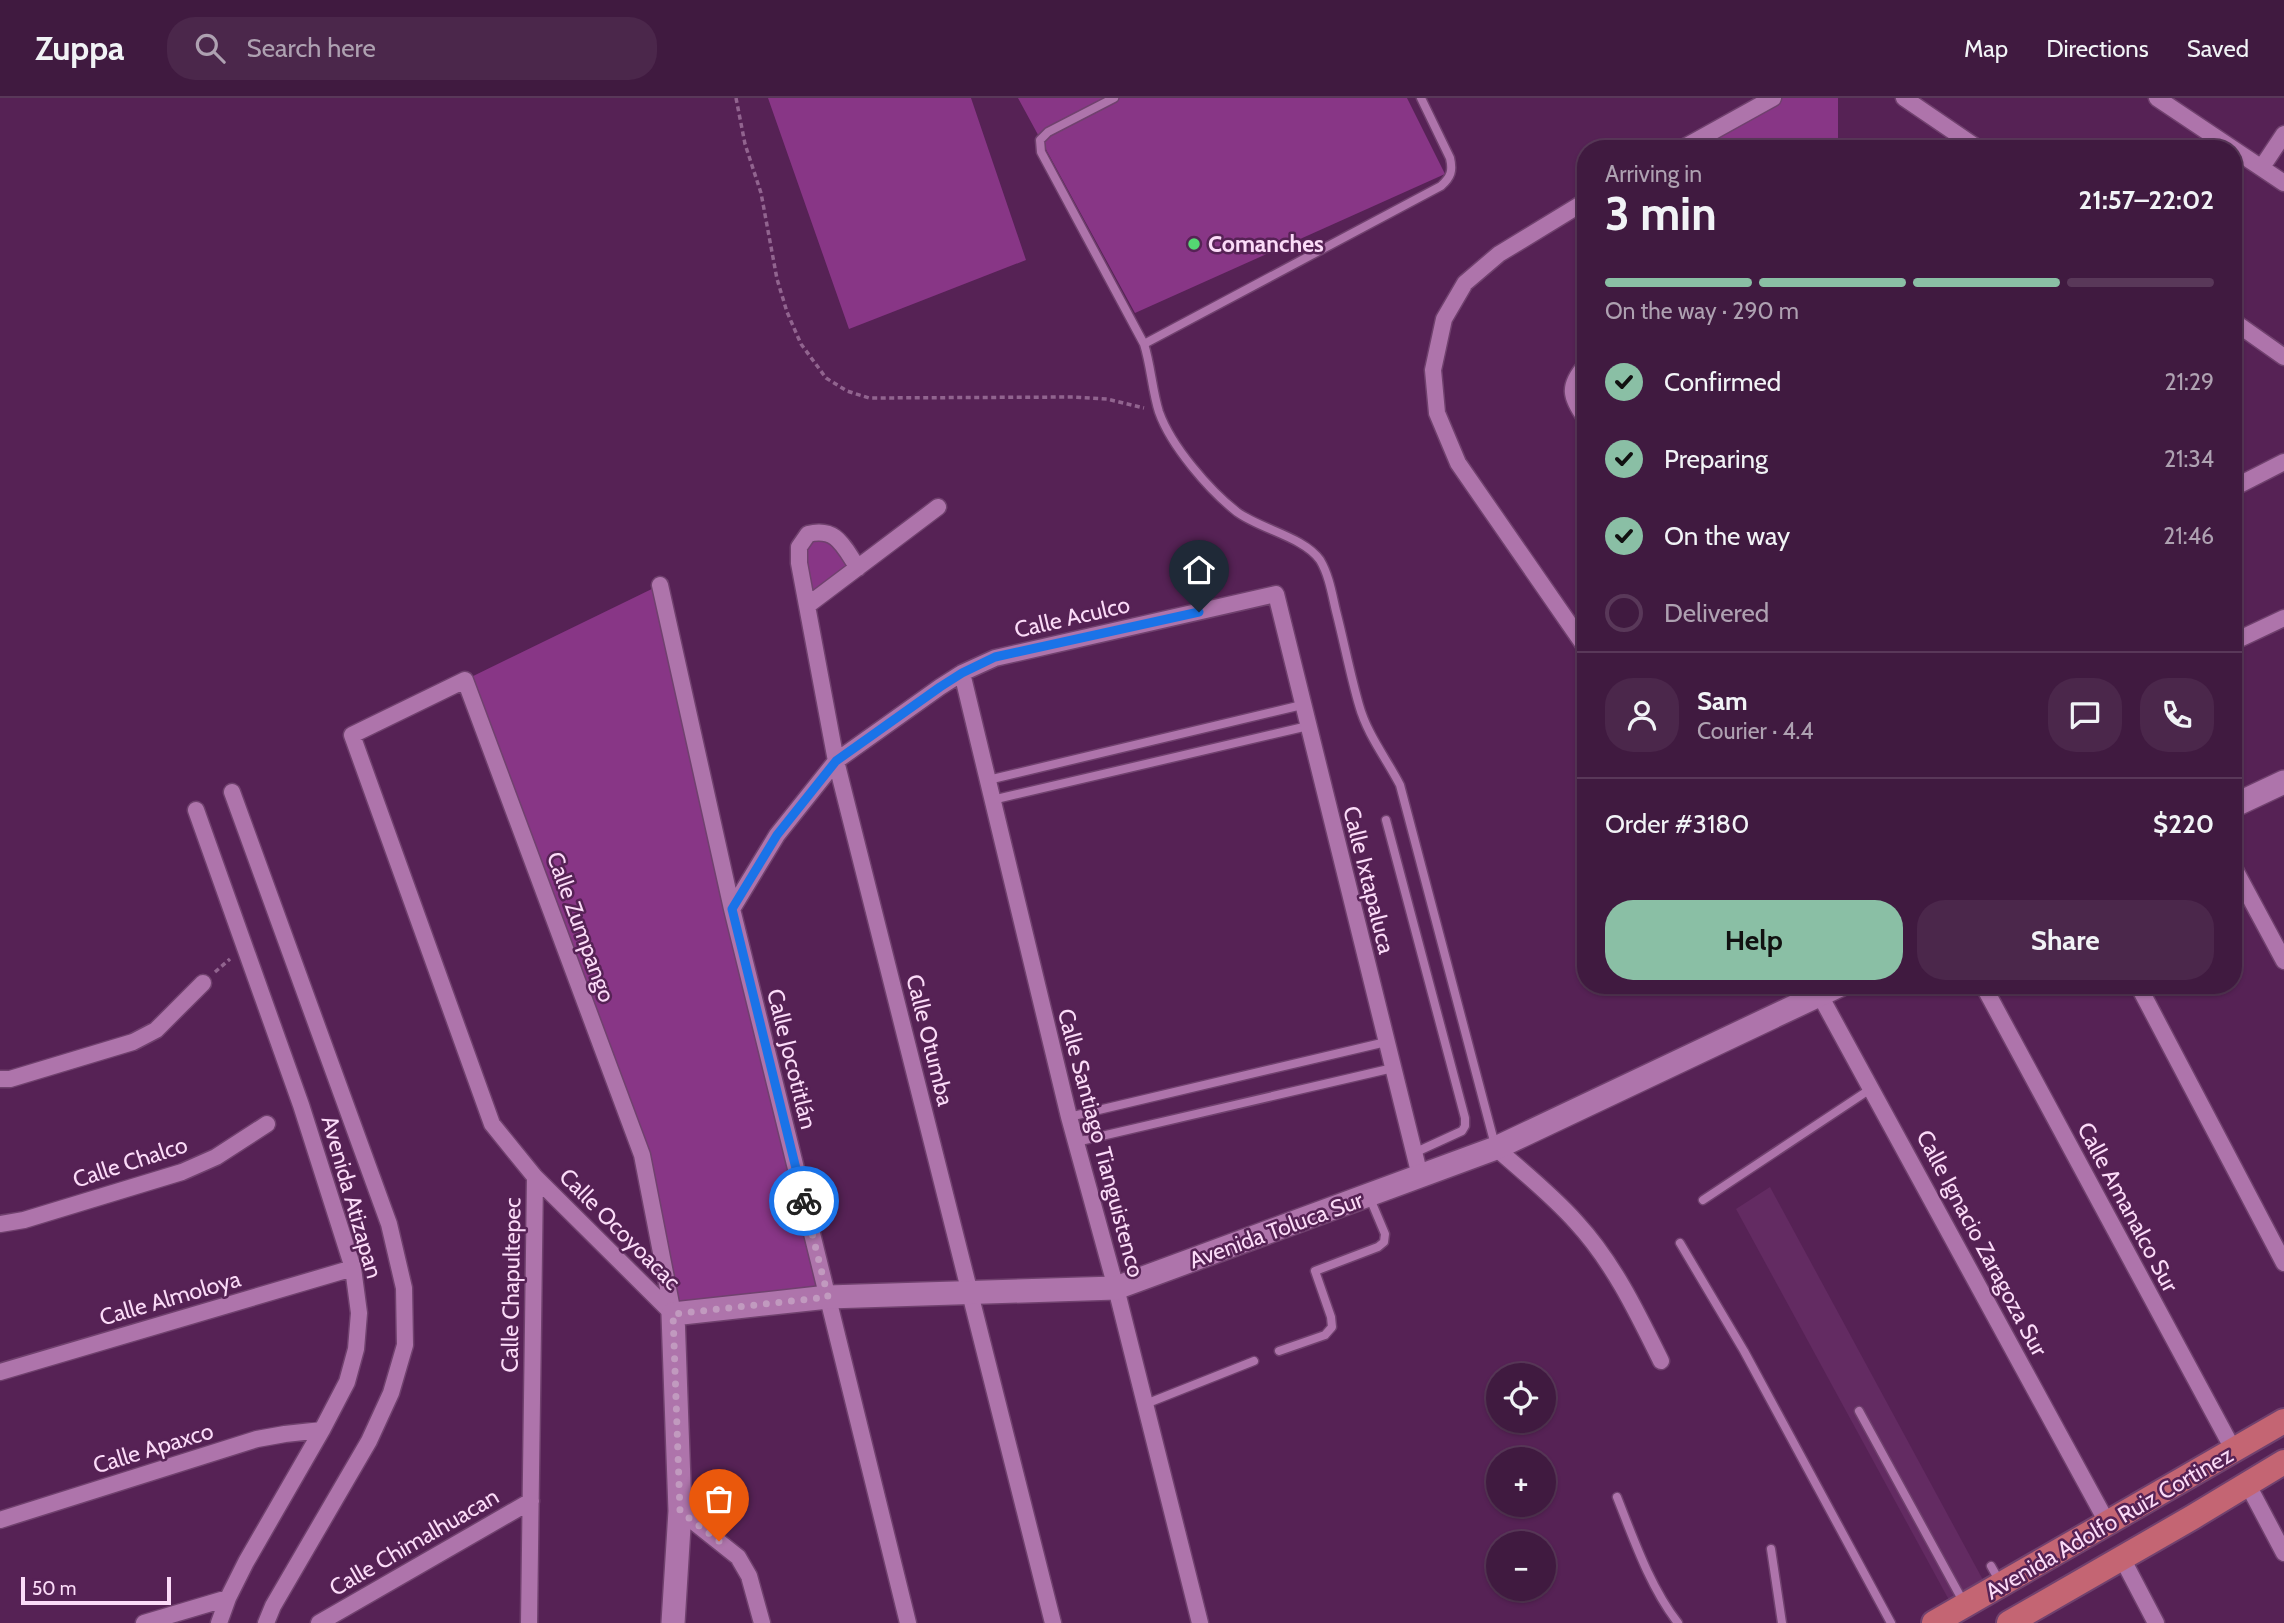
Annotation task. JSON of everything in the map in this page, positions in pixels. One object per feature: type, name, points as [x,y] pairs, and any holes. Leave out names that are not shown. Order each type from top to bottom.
[{"type":"main road","name":"Avenida Adolfo Ruiz Cortinez","points":[[1934,1623],[1965,1605],[1996,1575],[2108,1524],[2284,1421]]},
{"type":"main road","name":"Avenida Adolfo Ruiz Cortinez","points":[[2009,1623],[2284,1462]]},
{"type":"street","points":[[1697,140],[1773,98]]},
{"type":"street","points":[[1904,98],[1966,140]]},
{"type":"street","points":[[2157,98],[2221,140]]},
{"type":"street","points":[[2262,167],[2284,134]]},
{"type":"street","points":[[2242,154],[2284,183]]},
{"type":"street","points":[[1577,206],[1499,254],[1465,283],[1444,319],[1433,370],[1437,413],[1458,463],[1577,635]]},
{"type":"street","points":[[2242,328],[2284,358]]},
{"type":"street","points":[[1577,375],[1574,378],[1572,397],[1577,405]]},
{"type":"street","points":[[2242,483],[2284,462]]},
{"type":"street","points":[[808,605],[938,507]]},
{"type":"street","name":"Calle Otumba","points":[[858,568],[836,537],[821,530],[807,534],[799,547],[799,563],[836,761],[1053,1623]]},
{"type":"street","name":"Calle Jocotitlán","points":[[660,585],[732,909],[908,1623]]},
{"type":"street","name":"Calle Aculco","points":[[732,909],[777,835],[836,761],[962,673],[995,657],[1276,594]]},
{"type":"street","name":"Calle Ixtapaluca","points":[[1276,594],[1420,1176]]},
{"type":"street","points":[[2242,638],[2284,618]]},
{"type":"street","name":"Calle Santiago Tianguistenco","points":[[962,673],[1069,1117],[1116,1288],[1143,1405],[1200,1623]]},
{"type":"street","name":"Calle Zumpango","points":[[352,734],[465,680],[642,1156],[673,1314]]},
{"type":"street","name":"Calle Chapultepec","points":[[352,734],[492,1124],[535,1177],[529,1623]]},
{"type":"street","points":[[2242,802],[2284,782]]},
{"type":"street","points":[[232,792],[389,1224],[404,1288],[405,1345],[391,1393],[369,1441],[273,1606],[266,1623]]},
{"type":"street","name":"Avenida Atizapan","points":[[195,810],[301,1105],[353,1268],[359,1313],[356,1349],[347,1382],[228,1598],[219,1623]]},
{"type":"street","points":[[2242,883],[2284,961]]},
{"type":"street","points":[[0,1079],[10,1079],[133,1042],[156,1030],[203,982]]},
{"type":"street","name":"Avenida Toluca Sur","points":[[673,1314],[828,1297],[1116,1288],[1496,1148],[1812,994]]},
{"type":"street","name":"Calle Ignacio Zaragoza Sur","points":[[1827,994],[1872,1088],[2108,1524]]},
{"type":"street","name":"Calle Amanalco Sur","points":[[1988,994],[2234,1451]]},
{"type":"street","points":[[2143,994],[2284,1263]]},
{"type":"street","name":"Calle Chalco","points":[[0,1224],[24,1220],[182,1172],[216,1157],[267,1124]]},
{"type":"street","points":[[1496,1148],[1577,1222],[1604,1257],[1631,1300],[1661,1361]]},
{"type":"street","name":"Calle Ocoyoacac","points":[[535,1177],[673,1314]]},
{"type":"street","name":"Calle Almoloya","points":[[0,1372],[353,1268]]},
{"type":"street","points":[[673,1314],[680,1511],[673,1623]]},
{"type":"street","name":"Calle Apaxco","points":[[0,1520],[257,1439],[322,1430]]},
{"type":"street","points":[[2248,1485],[2284,1553]]},
{"type":"street","name":"Calle Chimalhuacan","points":[[320,1623],[531,1501]]},
{"type":"street","points":[[680,1511],[738,1557],[749,1576],[762,1623]]},
{"type":"street","points":[[2122,1558],[2156,1623]]},
{"type":"street","points":[[144,1623],[228,1598]]},
{"type":"lane","points":[[1114,98],[1048,132],[1040,140],[1041,152],[1143,344],[1150,361],[1159,412],[1180,450],[1208,484],[1237,512],[1264,528],[1297,542],[1319,559],[1329,582],[1366,727],[1400,785],[1496,1148]]},
{"type":"lane","points":[[1143,344],[1441,186],[1449,179],[1452,169],[1450,158],[1421,98]]},
{"type":"lane","points":[[988,780],[1302,705]]},
{"type":"lane","points":[[992,800],[1308,726]]},
{"type":"lane","points":[[1386,820],[1465,1118],[1462,1131],[1414,1153]]},
{"type":"lane","points":[[1069,1117],[1386,1042]]},
{"type":"lane","points":[[1076,1142],[1393,1068]]},
{"type":"lane","points":[[1703,1200],[1872,1088]]},
{"type":"lane","points":[[1279,1351],[1325,1335],[1332,1327],[1315,1271],[1378,1247],[1384,1242],[1385,1234],[1369,1196]]},
{"type":"lane","points":[[1680,1243],[1744,1351],[1891,1623]]},
{"type":"lane","points":[[1143,1405],[1254,1361]]},
{"type":"lane","points":[[1859,1411],[1965,1605]]},
{"type":"lane","points":[[1617,1497],[1650,1574],[1668,1610],[1678,1623]]},
{"type":"lane","points":[[1771,1549],[1782,1623]]},
{"type":"path","points":[[736,98],[745,144],[761,193],[777,279],[787,312],[801,344],[825,378],[847,391],[869,398],[1073,397],[1107,399],[1159,412]]},
{"type":"path","points":[[203,982],[245,946]]},
{"type":"shaded area","points":[[768,98],[971,98],[1026,260],[849,329]]},
{"type":"shaded area","name":"Comanches","points":[[1018,98],[1407,98],[1445,174],[1135,313]]},
{"type":"shaded area","points":[[1767,98],[1838,98],[1838,140],[1695,140]]},
{"type":"shaded area","points":[[821,530],[858,568],[808,605],[799,563],[808,534]]},
{"type":"shaded area","points":[[660,585],[828,1297],[673,1314],[642,1155],[465,680]]},
{"type":"shaded area","points":[[1770,1187],[1989,1591],[1955,1611],[1736,1209]]},
{"type":"way so far","points":[[719,1541],[680,1511],[673,1314],[828,1297],[804,1201]]},
{"type":"place","name":"Comanches","points":[[1194,244]]},
{"type":"route","points":[[804,1201],[732,909],[777,835],[836,761],[962,673],[995,657],[1199,612]]}]
